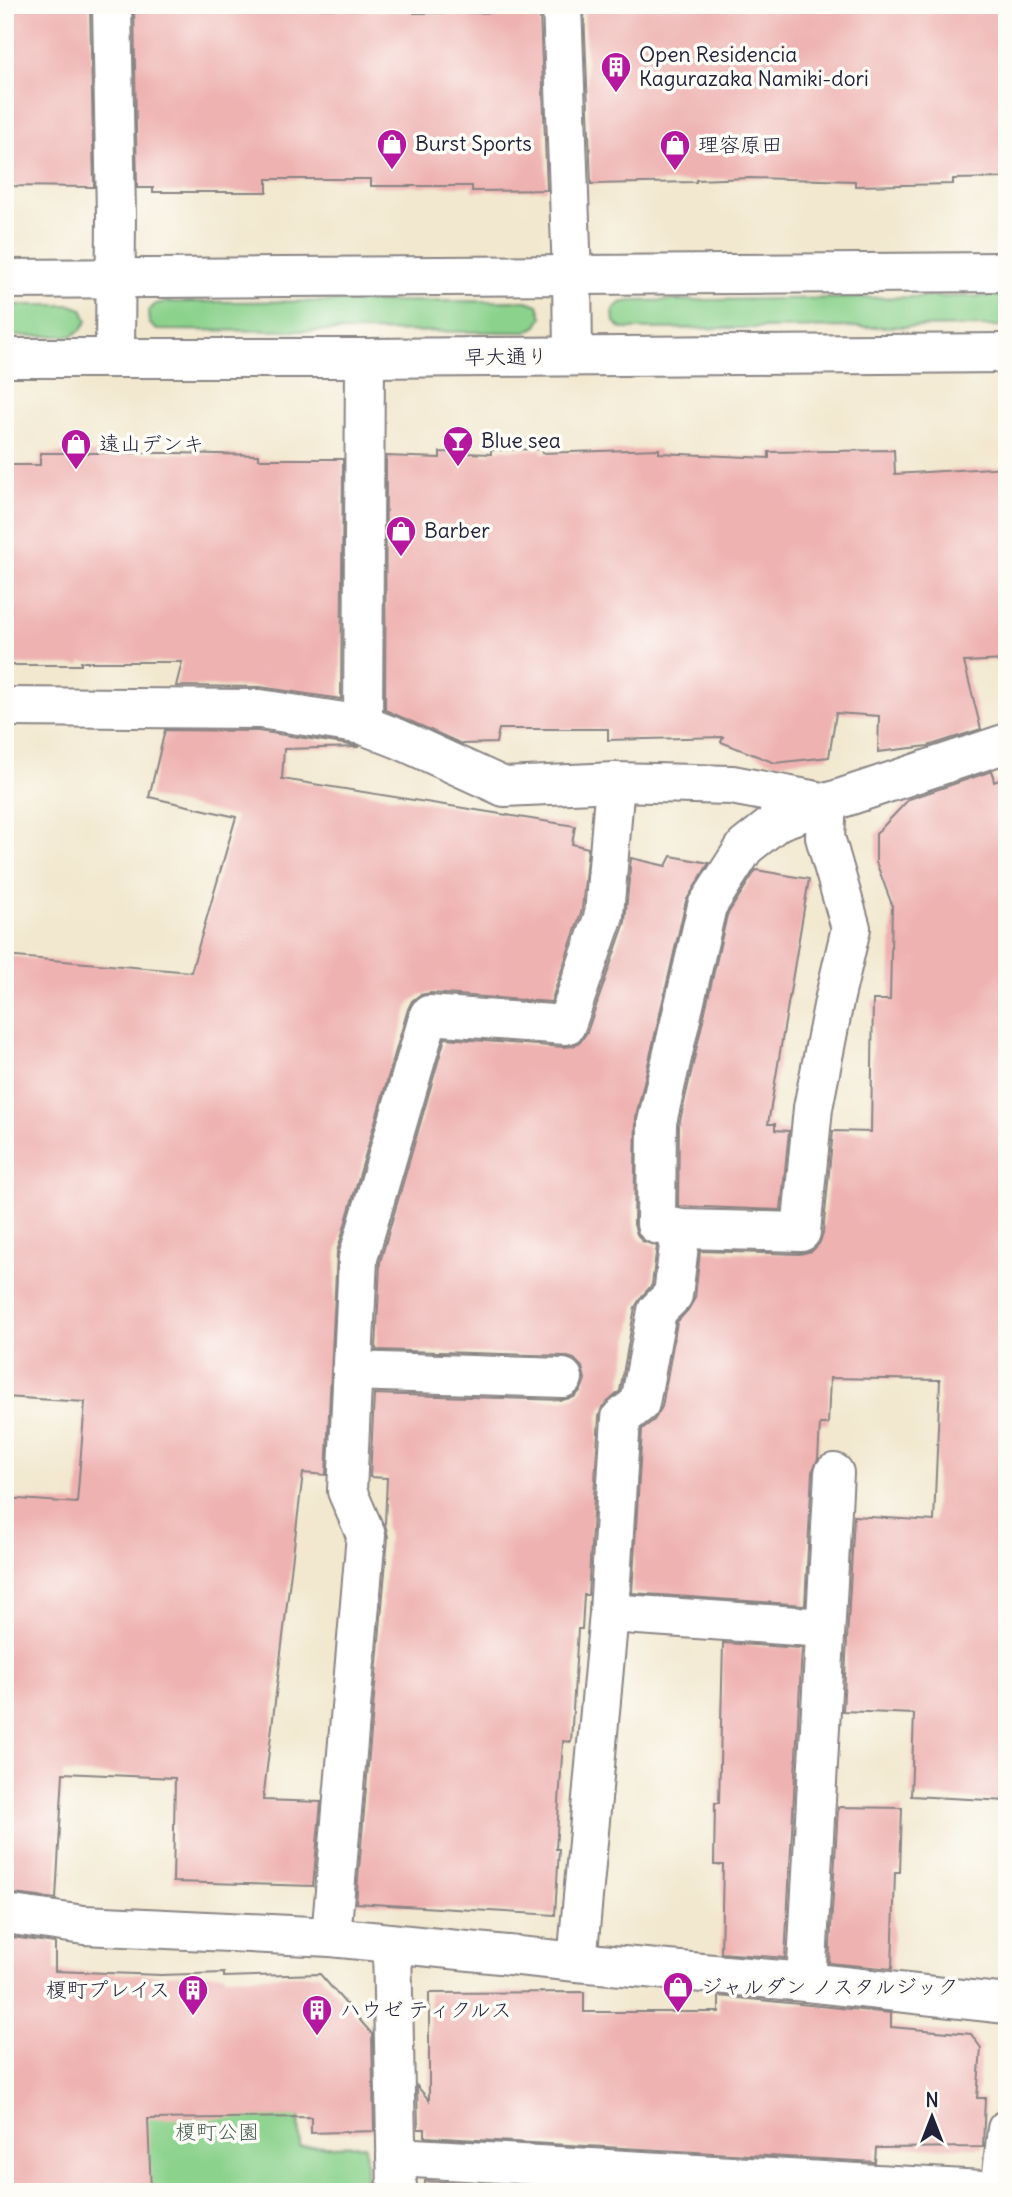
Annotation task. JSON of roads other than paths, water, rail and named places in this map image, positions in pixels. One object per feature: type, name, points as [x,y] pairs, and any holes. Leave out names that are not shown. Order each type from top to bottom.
[{"type":"street","points":[[112,5],[115,357]]},
{"type":"street","points":[[562,5],[573,356]]},
{"type":"street","points":[[5,279],[1007,272]]},
{"type":"street","name":"早大通り","points":[[5,358],[365,358],[1007,352]]},
{"type":"street","points":[[363,726],[365,358]]},
{"type":"street","points":[[5,707],[260,709],[363,726],[399,739],[504,787],[615,782],[732,785],[827,803]]},
{"type":"street","points":[[827,803],[825,837],[851,928],[813,1108],[801,1232],[681,1228],[656,1224],[657,1122],[707,906],[745,847],[778,821],[827,803],[1007,743]]},
{"type":"street","points":[[331,1937],[366,1535],[347,1491],[358,1258],[429,1015],[566,1025],[604,915],[615,782]]},
{"type":"street","points":[[577,1962],[608,1613],[621,1419],[640,1403],[657,1311],[673,1295],[681,1228]]},
{"type":"street","points":[[352,1371],[563,1378]]},
{"type":"street","points":[[806,1982],[834,1473]]},
{"type":"street","points":[[608,1613],[825,1629]]},
{"type":"street","points":[[5,1914],[84,1925],[331,1937],[1007,2004]]},
{"type":"street","points":[[392,1944],[396,2175],[1000,2191],[1007,2129]]},
{"type":"place","name":"Open Residencia Kagurazaka Namiki-dori","points":[[616,94]]},
{"type":"place","name":"Burst Sports","points":[[392,171]]},
{"type":"place","name":"理容原田","points":[[675,172]]},
{"type":"place","name":"Blue sea","points":[[458,468]]},
{"type":"place","name":"遠山デンキ","points":[[76,471]]},
{"type":"place","name":"Barber","points":[[401,558]]},
{"type":"place","name":"ジャルダン ノスタルジック","points":[[678,2014]]},
{"type":"place","name":"榎町プレイス","points":[[193,2017]]},
{"type":"place","name":"ハウゼ ティクルス","points":[[317,2037]]},
{"type":"park label","name":"榎町公園","points":[[217,2132]]}]
